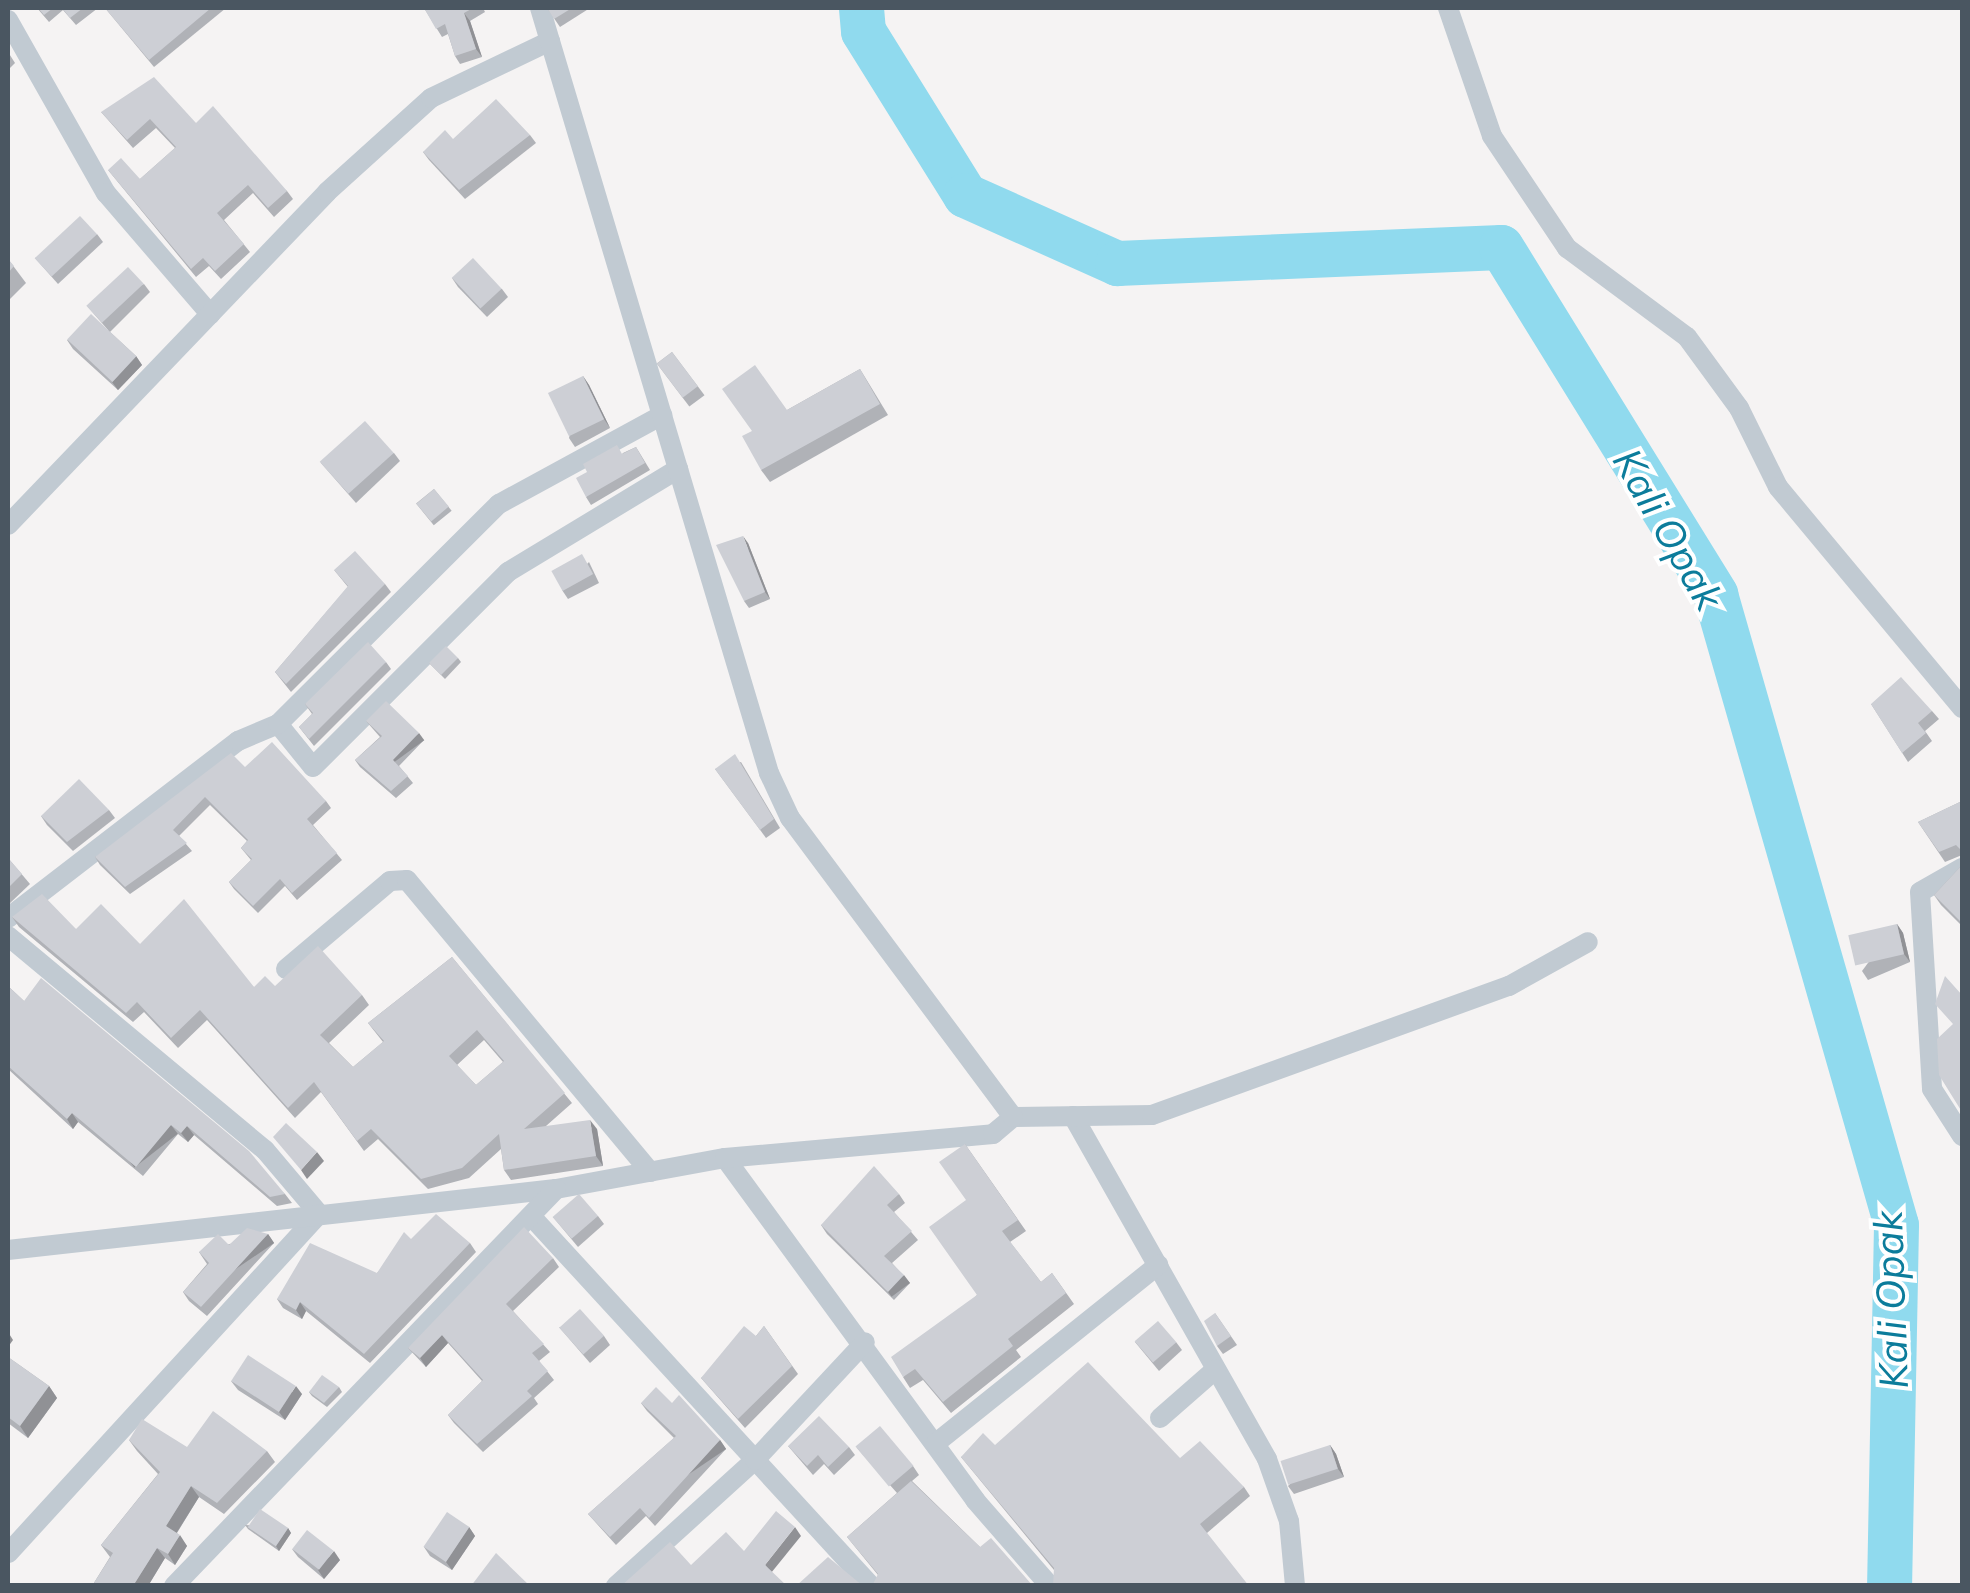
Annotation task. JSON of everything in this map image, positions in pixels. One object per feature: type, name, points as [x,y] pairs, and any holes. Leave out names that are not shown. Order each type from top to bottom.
[{"type":"street","points":[[540,8],[678,469],[790,818],[1012,1117]]},
{"type":"street","points":[[1448,8],[1492,136],[1567,248],[1687,337],[1739,408],[1778,487],[1962,708]]},
{"type":"street","points":[[8,20],[106,193],[210,314]]},
{"type":"street","points":[[8,525],[210,314],[432,98],[550,41]]},
{"type":"street","points":[[8,918],[238,741],[278,724],[500,504],[662,415]]},
{"type":"street","points":[[278,724],[314,766],[508,572],[678,469]]},
{"type":"street","points":[[1962,868],[1920,892],[1932,1088],[1962,1136]]},
{"type":"street","points":[[286,970],[390,881],[406,880],[650,1172]]},
{"type":"street","points":[[8,936],[265,1150],[320,1214]]},
{"type":"street","points":[[8,1250],[556,1189],[725,1158],[993,1134],[1012,1117],[1152,1115],[1510,986],[1588,942]]},
{"type":"street","points":[[1073,1116],[1281,1492],[1295,1586]]},
{"type":"street","points":[[725,1158],[936,1443],[1050,1586]]},
{"type":"street","points":[[174,1586],[556,1189]]},
{"type":"street","points":[[8,1553],[320,1214]]},
{"type":"street","points":[[531,1216],[871,1586]]},
{"type":"street","points":[[936,1443],[1158,1265]]},
{"type":"street","points":[[616,1586],[755,1460],[864,1342]]},
{"type":"street","points":[[1160,1418],[1216,1369]]},
{"type":"building","points":[[62,8],[83,8],[70,18]]},
{"type":"building","points":[[105,8],[211,8],[149,60]]},
{"type":"building","points":[[424,8],[473,8],[464,13],[476,49],[455,56],[445,24],[436,29]]},
{"type":"building","points":[[547,8],[572,8],[554,19]]},
{"type":"building","points":[[154,77],[196,123],[213,106],[287,191],[268,208],[248,185],[217,213],[244,244],[215,271],[203,258],[191,269],[108,170],[121,158],[140,179],[176,147],[150,119],[127,140],[101,112]]},
{"type":"building","points":[[496,99],[530,135],[459,190],[423,152],[445,130],[453,139]]},
{"type":"building","points":[[80,216],[97,234],[52,277],[35,258]]},
{"type":"building","points":[[473,258],[502,289],[480,308],[452,278]]},
{"type":"building","points":[[128,267],[144,284],[102,323],[86,306]]},
{"type":"building","points":[[91,314],[136,356],[112,382],[67,340]]},
{"type":"building","points":[[672,352],[698,386],[683,398],[657,363]]},
{"type":"building","points":[[755,365],[787,410],[860,369],[880,404],[761,470],[742,436],[752,431],[722,389]]},
{"type":"building","points":[[583,376],[604,419],[569,436],[548,393]]},
{"type":"building","points":[[365,421],[394,453],[348,494],[320,462]]},
{"type":"building","points":[[617,445],[622,454],[636,447],[645,463],[586,497],[576,478],[587,472],[583,464]]},
{"type":"building","points":[[434,489],[449,507],[431,521],[416,504]]},
{"type":"building","points":[[743,536],[765,592],[744,601],[716,545]]},
{"type":"building","points":[[355,551],[385,584],[286,684],[275,672],[348,586],[334,570]]},
{"type":"building","points":[[582,554],[593,574],[563,591],[551,571]]},
{"type":"building","points":[[368,642],[386,662],[309,739],[299,727],[313,713],[305,704]]},
{"type":"building","points":[[446,646],[458,658],[441,675],[429,663]]},
{"type":"building","points":[[1901,677],[1932,711],[1918,723],[1926,733],[1902,753],[1871,704]]},
{"type":"building","points":[[386,701],[419,733],[393,760],[408,776],[391,791],[355,760],[382,736],[366,721]]},
{"type":"building","points":[[272,742],[326,801],[307,819],[337,853],[292,893],[280,879],[253,906],[229,882],[252,859],[241,848],[248,840],[205,797],[173,830],[187,843],[125,887],[95,857],[231,753],[245,767]]},
{"type":"building","points":[[735,754],[774,819],[760,830],[715,769]]},
{"type":"building","points":[[79,779],[109,810],[67,842],[41,816]]},
{"type":"building","points":[[1962,801],[1962,851],[1956,845],[1939,852],[1918,822]]},
{"type":"building","points":[[8,858],[22,874],[8,888]]},
{"type":"building","points":[[1962,865],[1962,923],[1934,895]]},
{"type":"building","points":[[42,894],[76,929],[101,904],[140,944],[184,899],[254,987],[265,976],[275,986],[318,946],[362,995],[320,1035],[353,1067],[384,1041],[368,1023],[452,957],[565,1093],[524,1129],[590,1120],[596,1156],[504,1170],[499,1134],[462,1168],[421,1179],[371,1129],[357,1141],[314,1082],[288,1108],[200,1010],[171,1038],[137,1002],[126,1013],[12,917]],"holes":[[[477,1030],[504,1061],[476,1085],[449,1056]]]},
{"type":"building","points":[[1897,924],[1904,954],[1855,965],[1848,935]]},
{"type":"building","points":[[1945,976],[1962,995],[1962,1112],[1939,1075],[1937,1039],[1953,1024],[1935,1004]]},
{"type":"building","points":[[41,978],[249,1151],[285,1194],[270,1197],[187,1126],[181,1133],[171,1125],[136,1167],[72,1113],[67,1119],[8,1066],[8,986],[24,1001]]},
{"type":"building","points":[[286,1123],[317,1152],[301,1170],[273,1137]]},
{"type":"building","points":[[965,1144],[1018,1220],[1002,1231],[1041,1282],[1052,1273],[1066,1293],[1008,1339],[1013,1346],[943,1402],[915,1369],[903,1377],[891,1357],[977,1295],[929,1227],[966,1200],[939,1162]]},
{"type":"building","points":[[874,1166],[899,1194],[887,1205],[912,1231],[884,1256],[904,1275],[888,1292],[821,1225]]},
{"type":"building","points":[[579,1194],[598,1216],[572,1239],[553,1217]]},
{"type":"building","points":[[436,1214],[470,1243],[364,1354],[300,1302],[296,1310],[277,1299],[310,1243],[377,1273],[404,1232],[411,1239]]},
{"type":"building","points":[[524,1227],[553,1258],[506,1304],[544,1344],[532,1353],[548,1371],[527,1391],[532,1396],[477,1444],[448,1415],[483,1380],[442,1335],[420,1358],[408,1348]]},
{"type":"building","points":[[247,1228],[268,1234],[201,1307],[183,1292],[209,1263],[199,1252],[218,1234],[229,1245]]},
{"type":"building","points":[[580,1309],[604,1336],[583,1354],[559,1328]]},
{"type":"building","points":[[1215,1313],[1231,1336],[1217,1346],[1204,1321]]},
{"type":"building","points":[[1158,1321],[1176,1342],[1153,1362],[1135,1341]]},
{"type":"building","points":[[744,1326],[756,1336],[764,1326],[792,1366],[738,1419],[701,1378]]},
{"type":"building","points":[[248,1355],[296,1386],[279,1412],[231,1381]]},
{"type":"building","points":[[8,1357],[49,1386],[20,1426],[8,1417]]},
{"type":"building","points":[[1088,1362],[1180,1458],[1200,1441],[1244,1487],[1200,1524],[1249,1586],[1053,1586],[1054,1568],[961,1457],[983,1433],[995,1445]]},
{"type":"building","points":[[322,1375],[339,1387],[324,1403],[309,1392]]},
{"type":"building","points":[[656,1387],[672,1403],[679,1395],[720,1440],[649,1518],[640,1508],[610,1537],[588,1514],[676,1436],[641,1403]]},
{"type":"building","points":[[213,1411],[267,1451],[217,1503],[191,1486],[166,1526],[180,1535],[168,1554],[157,1548],[133,1586],[92,1586],[113,1553],[101,1545],[160,1472],[129,1440],[142,1419],[187,1447]]},
{"type":"building","points":[[819,1416],[849,1447],[828,1467],[818,1455],[807,1466],[788,1446]]},
{"type":"building","points":[[880,1426],[913,1466],[889,1486],[855,1447]]},
{"type":"building","points":[[1330,1445],[1338,1469],[1288,1485],[1281,1461]]},
{"type":"building","points":[[911,1481],[980,1547],[991,1538],[1033,1586],[872,1586],[878,1574],[847,1537]]},
{"type":"building","points":[[260,1509],[288,1528],[276,1546],[248,1527]]},
{"type":"building","points":[[776,1511],[795,1527],[765,1565],[787,1586],[621,1586],[670,1542],[691,1565],[726,1532],[744,1551]]},
{"type":"building","points":[[447,1512],[469,1527],[446,1562],[424,1547]]},
{"type":"building","points":[[307,1530],[334,1551],[319,1570],[292,1549]]},
{"type":"building","points":[[496,1553],[530,1586],[471,1586]]},
{"type":"building","points":[[828,1557],[863,1586],[796,1586]]},
{"type":"waterway","name":"Kali Opak","points":[[861,8],[863,31],[965,195],[1117,263],[1501,247],[1715,594],[1896,1225],[1889,1586]]}]
